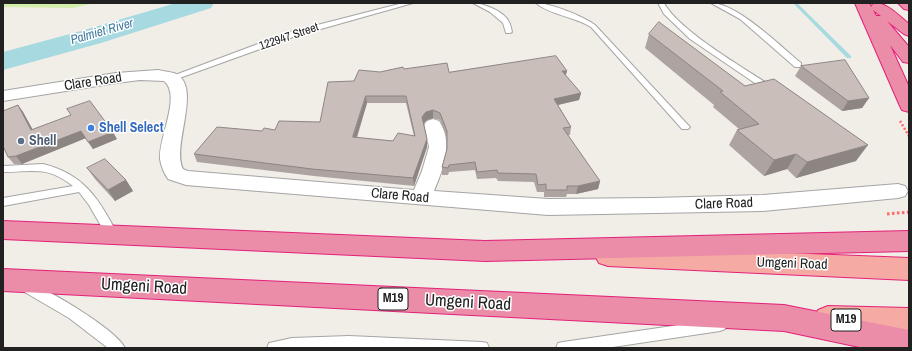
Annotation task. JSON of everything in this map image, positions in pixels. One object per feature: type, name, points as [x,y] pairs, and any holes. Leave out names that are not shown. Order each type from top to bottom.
[{"type":"highway","points":[[863,3],[909,58]]},
{"type":"highway","points":[[863,3],[909,106]]},
{"type":"highway","points":[[872,3],[909,30]]},
{"type":"highway","points":[[905,3],[909,6]]},
{"type":"highway","name":"Umgeni Road","points":[[3,230],[909,269]]},
{"type":"highway","points":[[485,251],[909,241]]},
{"type":"highway","name":"Umgeni Road","points":[[9,280],[778,318],[909,321]]},
{"type":"highway","points":[[778,318],[909,344]]},
{"type":"street","name":"Clare Road","points":[[3,96],[143,74],[163,75],[171,78],[180,95],[176,124],[168,153],[169,165],[175,174],[186,178],[548,207],[763,203],[898,191]]},
{"type":"street","points":[[421,198],[432,171],[438,147],[432,125]]},
{"type":"lane","name":"122947 Street","points":[[171,78],[294,34],[410,3]]},
{"type":"lane","points":[[476,3],[492,11],[506,22],[508,32]]},
{"type":"lane","points":[[539,3],[557,12],[586,21],[593,26],[632,68],[656,97],[685,127]]},
{"type":"lane","points":[[661,3],[666,13],[693,37],[775,93]]},
{"type":"lane","points":[[714,3],[742,18],[798,65]]},
{"type":"lane","points":[[3,169],[43,167],[69,178],[87,193],[112,234]]},
{"type":"lane","points":[[3,202],[81,188]]},
{"type":"lane","points":[[9,280],[60,305],[104,335],[118,348]]},
{"type":"lane","points":[[562,348],[778,318]]},
{"type":"lane","points":[[274,348],[292,344],[349,342],[482,348]]},
{"type":"path","points":[[887,214],[909,212]]},
{"type":"green space","points":[[3,3],[94,3],[73,8],[3,7]]},
{"type":"building","points":[[659,22],[745,86],[774,79],[868,145],[807,162],[796,154],[774,160],[737,130],[759,124],[720,92],[723,91],[649,34]]},
{"type":"building","points":[[556,56],[567,71],[562,71],[581,93],[554,99],[571,127],[563,128],[600,181],[578,186],[567,186],[567,190],[546,190],[546,184],[538,185],[536,174],[498,173],[497,170],[477,172],[475,162],[449,165],[448,168],[442,167],[447,149],[447,131],[440,113],[433,110],[426,112],[422,117],[427,139],[413,178],[312,169],[194,154],[217,127],[262,131],[264,128],[275,130],[279,121],[320,122],[328,82],[354,81],[359,70],[380,72],[403,67],[404,69],[447,63],[449,72]],"holes":[[[366,96],[406,96],[415,136],[398,133],[393,141],[353,137]]]},
{"type":"building","points":[[845,60],[869,98],[848,101],[801,66]]},
{"type":"building","points":[[90,101],[113,132],[88,142],[81,131],[16,156],[8,157],[3,146],[3,111],[18,105],[31,130],[71,115],[67,109]]},
{"type":"building","points":[[105,159],[126,180],[108,190],[87,168]]},
{"type":"waterway","name":"Palmiet River","points":[[3,61],[91,37],[202,3]]},
{"type":"waterway","points":[[795,3],[849,57]]},
{"type":"place","name":"Shell Select","points":[[91,128]]},
{"type":"place","name":"Shell","points":[[21,141]]}]
